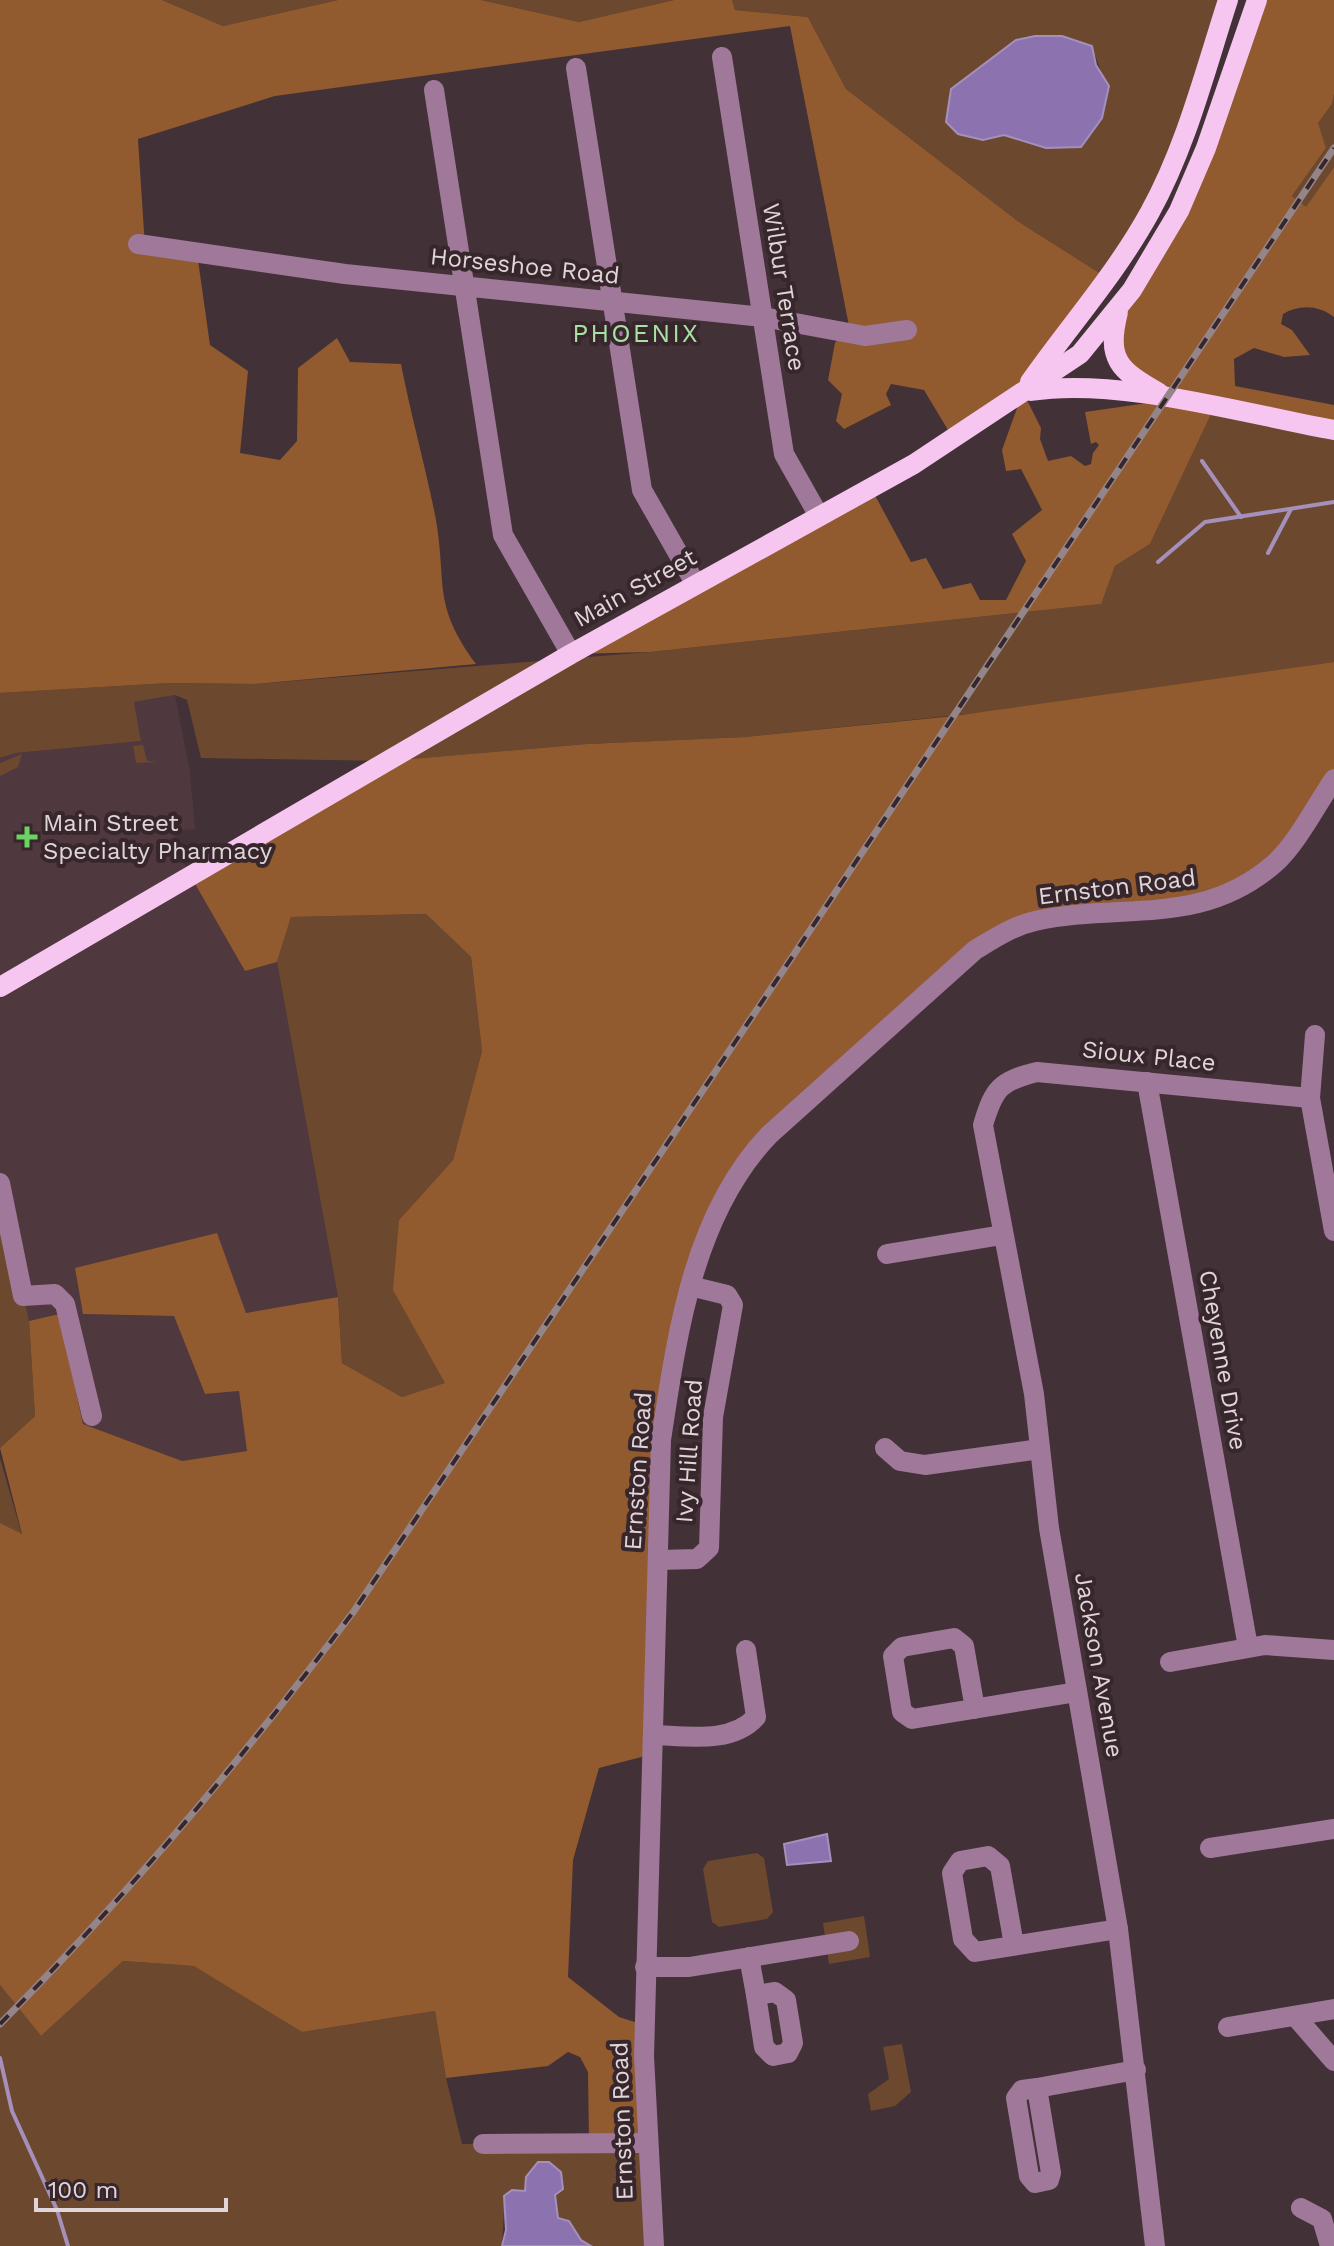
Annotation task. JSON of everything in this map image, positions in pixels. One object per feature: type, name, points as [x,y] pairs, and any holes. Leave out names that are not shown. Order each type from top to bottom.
[{"type":"main road","points":[[1023,392],[1109,279],[1152,209],[1182,137],[1228,0]]},
{"type":"main road","name":"Main Street","points":[[0,987],[571,654],[954,440],[1080,354],[1119,308],[1157,252],[1190,189],[1257,0]]},
{"type":"main road","points":[[1119,308],[1113,335],[1117,362],[1129,375],[1169,400]]},
{"type":"main road","points":[[1023,392],[1094,388],[1334,430]]},
{"type":"street","name":"Wilbur Terrace","points":[[722,57],[784,454],[819,516]]},
{"type":"street","points":[[576,68],[642,490],[695,583]]},
{"type":"street","points":[[434,90],[503,535],[571,654]]},
{"type":"street","name":"Horseshoe Road","points":[[138,244],[238,260],[763,317],[865,336],[907,330]]},
{"type":"street","name":"Ernston Road","points":[[654,2246],[646,2143],[645,1967],[661,1440],[674,1351],[690,1286],[722,1197],[742,1164],[769,1135],[975,950],[1007,930],[1035,921],[1174,910],[1207,903],[1238,891],[1277,862],[1334,779]]},
{"type":"street","points":[[1315,1035],[1310,1098],[1334,1231]]},
{"type":"street","name":"Sioux Place","points":[[991,1096],[1009,1079],[1037,1072],[1310,1098]]},
{"type":"street","name":"Cheyenne Drive","points":[[1147,1082],[1248,1647]]},
{"type":"street","name":"Jackson Avenue","points":[[991,1096],[983,1125],[1034,1394],[1077,1692],[1118,1929],[1155,2246]]},
{"type":"street","points":[[0,1183],[23,1296],[55,1294],[65,1304],[92,1416]]},
{"type":"street","points":[[887,1254],[1002,1235]]},
{"type":"street","name":"Ivy Hill Road","points":[[658,1560],[697,1559],[709,1548],[713,1417],[733,1305],[727,1295],[690,1286]]},
{"type":"street","points":[[885,1448],[900,1461],[925,1465],[1040,1449]]},
{"type":"street","points":[[975,1709],[964,1646],[954,1638],[902,1647],[893,1656],[902,1712],[912,1719],[975,1709],[1077,1692]]},
{"type":"street","points":[[1170,1662],[1248,1647],[1300,1645],[1334,1650]]},
{"type":"street","points":[[653,1735],[720,1734],[747,1727],[756,1717],[746,1650]]},
{"type":"street","points":[[1210,1848],[1334,1829]]},
{"type":"street","points":[[1014,1945],[1000,1866],[988,1856],[960,1861],[952,1873],[963,1939],[975,1952],[1118,1929]]},
{"type":"street","points":[[645,1967],[689,1967],[849,1941]]},
{"type":"street","points":[[749,1957],[756,1995]]},
{"type":"street","points":[[1228,2027],[1334,2009]]},
{"type":"street","points":[[1295,2016],[1334,2061]]},
{"type":"street","points":[[1037,2088],[1136,2070]]},
{"type":"street","points":[[483,2144],[646,2143]]},
{"type":"street","points":[[1301,2208],[1322,2219],[1330,2246]]},
{"type":"shaded area","points":[[0,0],[162,0],[223,26],[338,0],[481,0],[579,22],[674,0],[732,0],[735,10],[808,17],[846,89],[1019,222],[1109,279],[1023,392],[1041,428],[1040,439],[1048,461],[1071,456],[1085,466],[1091,464],[1093,453],[1099,445],[1096,442],[1091,444],[1085,412],[1168,400],[1134,379],[1113,335],[1157,252],[1257,0],[1334,0],[1334,94],[1332,104],[1318,123],[1326,148],[1292,196],[1306,207],[1334,167],[1334,317],[1309,307],[1283,314],[1281,324],[1292,330],[1310,355],[1284,357],[1254,348],[1234,359],[1235,386],[1334,405],[1334,430],[1214,408],[1150,544],[1115,566],[1101,604],[650,652],[571,654],[871,488],[911,562],[926,558],[943,589],[971,583],[980,600],[1006,600],[1026,561],[1012,534],[1042,510],[1021,469],[1006,471],[1002,450],[1022,394],[954,440],[924,390],[891,384],[886,394],[891,405],[844,429],[836,421],[842,394],[828,380],[835,343],[849,326],[790,26],[275,96],[138,139],[145,247],[197,253],[210,345],[248,371],[240,453],[280,460],[297,441],[298,368],[337,338],[350,362],[401,364],[436,520],[447,609],[462,643],[476,664],[255,684],[170,683],[0,693]]},
{"type":"shaded area","points":[[162,0],[338,0],[223,26]]},
{"type":"shaded area","points":[[481,0],[674,0],[579,22]]},
{"type":"shaded area","points":[[732,0],[1228,0],[1186,126],[1109,279],[1019,222],[846,89],[808,17],[735,10]],"holes":[[[1016,40],[1095,55],[1101,72],[1021,141],[1004,135],[951,89]]]},
{"type":"shaded area","points":[[1062,36],[1092,46],[1096,65],[1109,86],[1102,118],[1081,147],[1046,148],[1004,135],[983,140],[958,134],[946,122],[951,89],[1016,40]]},
{"type":"shaded area","points":[[1334,94],[1334,167],[1306,208],[1292,196],[1326,148],[1317,123],[1332,104]]},
{"type":"shaded area","points":[[1214,408],[1334,430],[1334,662],[997,711],[745,737],[587,744],[387,761],[201,758],[187,700],[175,695],[134,702],[141,741],[16,753],[0,758],[0,693],[170,683],[255,684],[650,652],[1100,604],[1115,566],[1150,544]]},
{"type":"shaded area","points":[[1334,662],[1334,779],[1277,862],[1238,891],[1007,930],[742,1164],[674,1351],[653,1754],[599,1768],[573,1860],[568,1977],[619,2017],[644,2025],[646,2143],[589,2144],[588,2072],[580,2057],[568,2052],[548,2066],[446,2078],[435,2011],[302,2032],[194,1966],[123,1961],[41,2036],[0,1985],[0,1523],[22,1534],[0,1448],[35,1416],[29,1321],[59,1314],[83,1424],[182,1461],[247,1451],[239,1391],[205,1394],[174,1316],[83,1314],[75,1268],[217,1233],[246,1313],[338,1297],[342,1363],[402,1397],[445,1383],[393,1290],[399,1220],[453,1160],[482,1051],[471,957],[426,914],[291,917],[277,962],[245,971],[190,875],[387,761],[587,744],[745,737],[954,716]]},
{"type":"shaded area","points":[[175,695],[190,772],[195,829],[174,831],[175,847],[245,971],[277,962],[338,1297],[246,1313],[83,1314],[174,1316],[205,1394],[239,1391],[248,1451],[182,1461],[83,1424],[59,1314],[29,1321],[0,1183],[0,758],[16,753],[141,741],[134,702]]},
{"type":"shaded area","points":[[143,745],[147,761],[158,762],[136,763],[133,746]]},
{"type":"shaded area","points":[[22,754],[18,767],[0,776],[0,763]]},
{"type":"shaded area","points":[[426,914],[471,957],[482,1051],[453,1160],[399,1220],[446,1383],[402,1397],[342,1363],[338,1297],[277,962],[291,917]]},
{"type":"shaded area","points":[[0,1183],[29,1321],[35,1416],[0,1448]]},
{"type":"shaded area","points":[[0,1458],[22,1535],[0,1523]]},
{"type":"shaded area","points":[[827,1834],[831,1861],[787,1865],[784,1844]]},
{"type":"shaded area","points":[[757,1853],[764,1858],[773,1912],[767,1919],[719,1927],[712,1922],[703,1869],[708,1861]]},
{"type":"shaded area","points":[[864,1916],[870,1957],[829,1964],[823,1923]]},
{"type":"shaded area","points":[[123,1961],[195,1966],[302,2032],[435,2011],[446,2078],[462,2144],[646,2143],[656,2246],[591,2246],[581,2240],[570,2222],[558,2218],[555,2195],[561,2172],[549,2162],[537,2166],[526,2177],[525,2191],[512,2190],[504,2210],[502,2246],[0,2246],[0,1985],[41,2036]]},
{"type":"shaded area","points":[[902,2044],[911,2092],[895,2106],[871,2111],[868,2094],[889,2079],[883,2047]]},
{"type":"shaded area","points":[[538,2162],[549,2162],[561,2172],[563,2189],[555,2195],[558,2218],[569,2221],[581,2240],[591,2246],[502,2246],[506,2230],[504,2196],[512,2190],[525,2191],[526,2177]]},
{"type":"waterway","points":[[1202,461],[1241,517]]},
{"type":"waterway","points":[[1158,562],[1205,522],[1334,502]]},
{"type":"waterway","points":[[1268,553],[1291,509]]},
{"type":"waterway","points":[[0,2058],[12,2111],[57,2210],[68,2246]]},
{"type":"railway","points":[[0,2024],[94,1926],[184,1824],[354,1611],[1334,148]]},
{"type":"place","name":"Main Street Specialty Pharmacy","points":[[27,837]]},
{"type":"district","name":"PHOENIX","points":[[636,333]]}]
